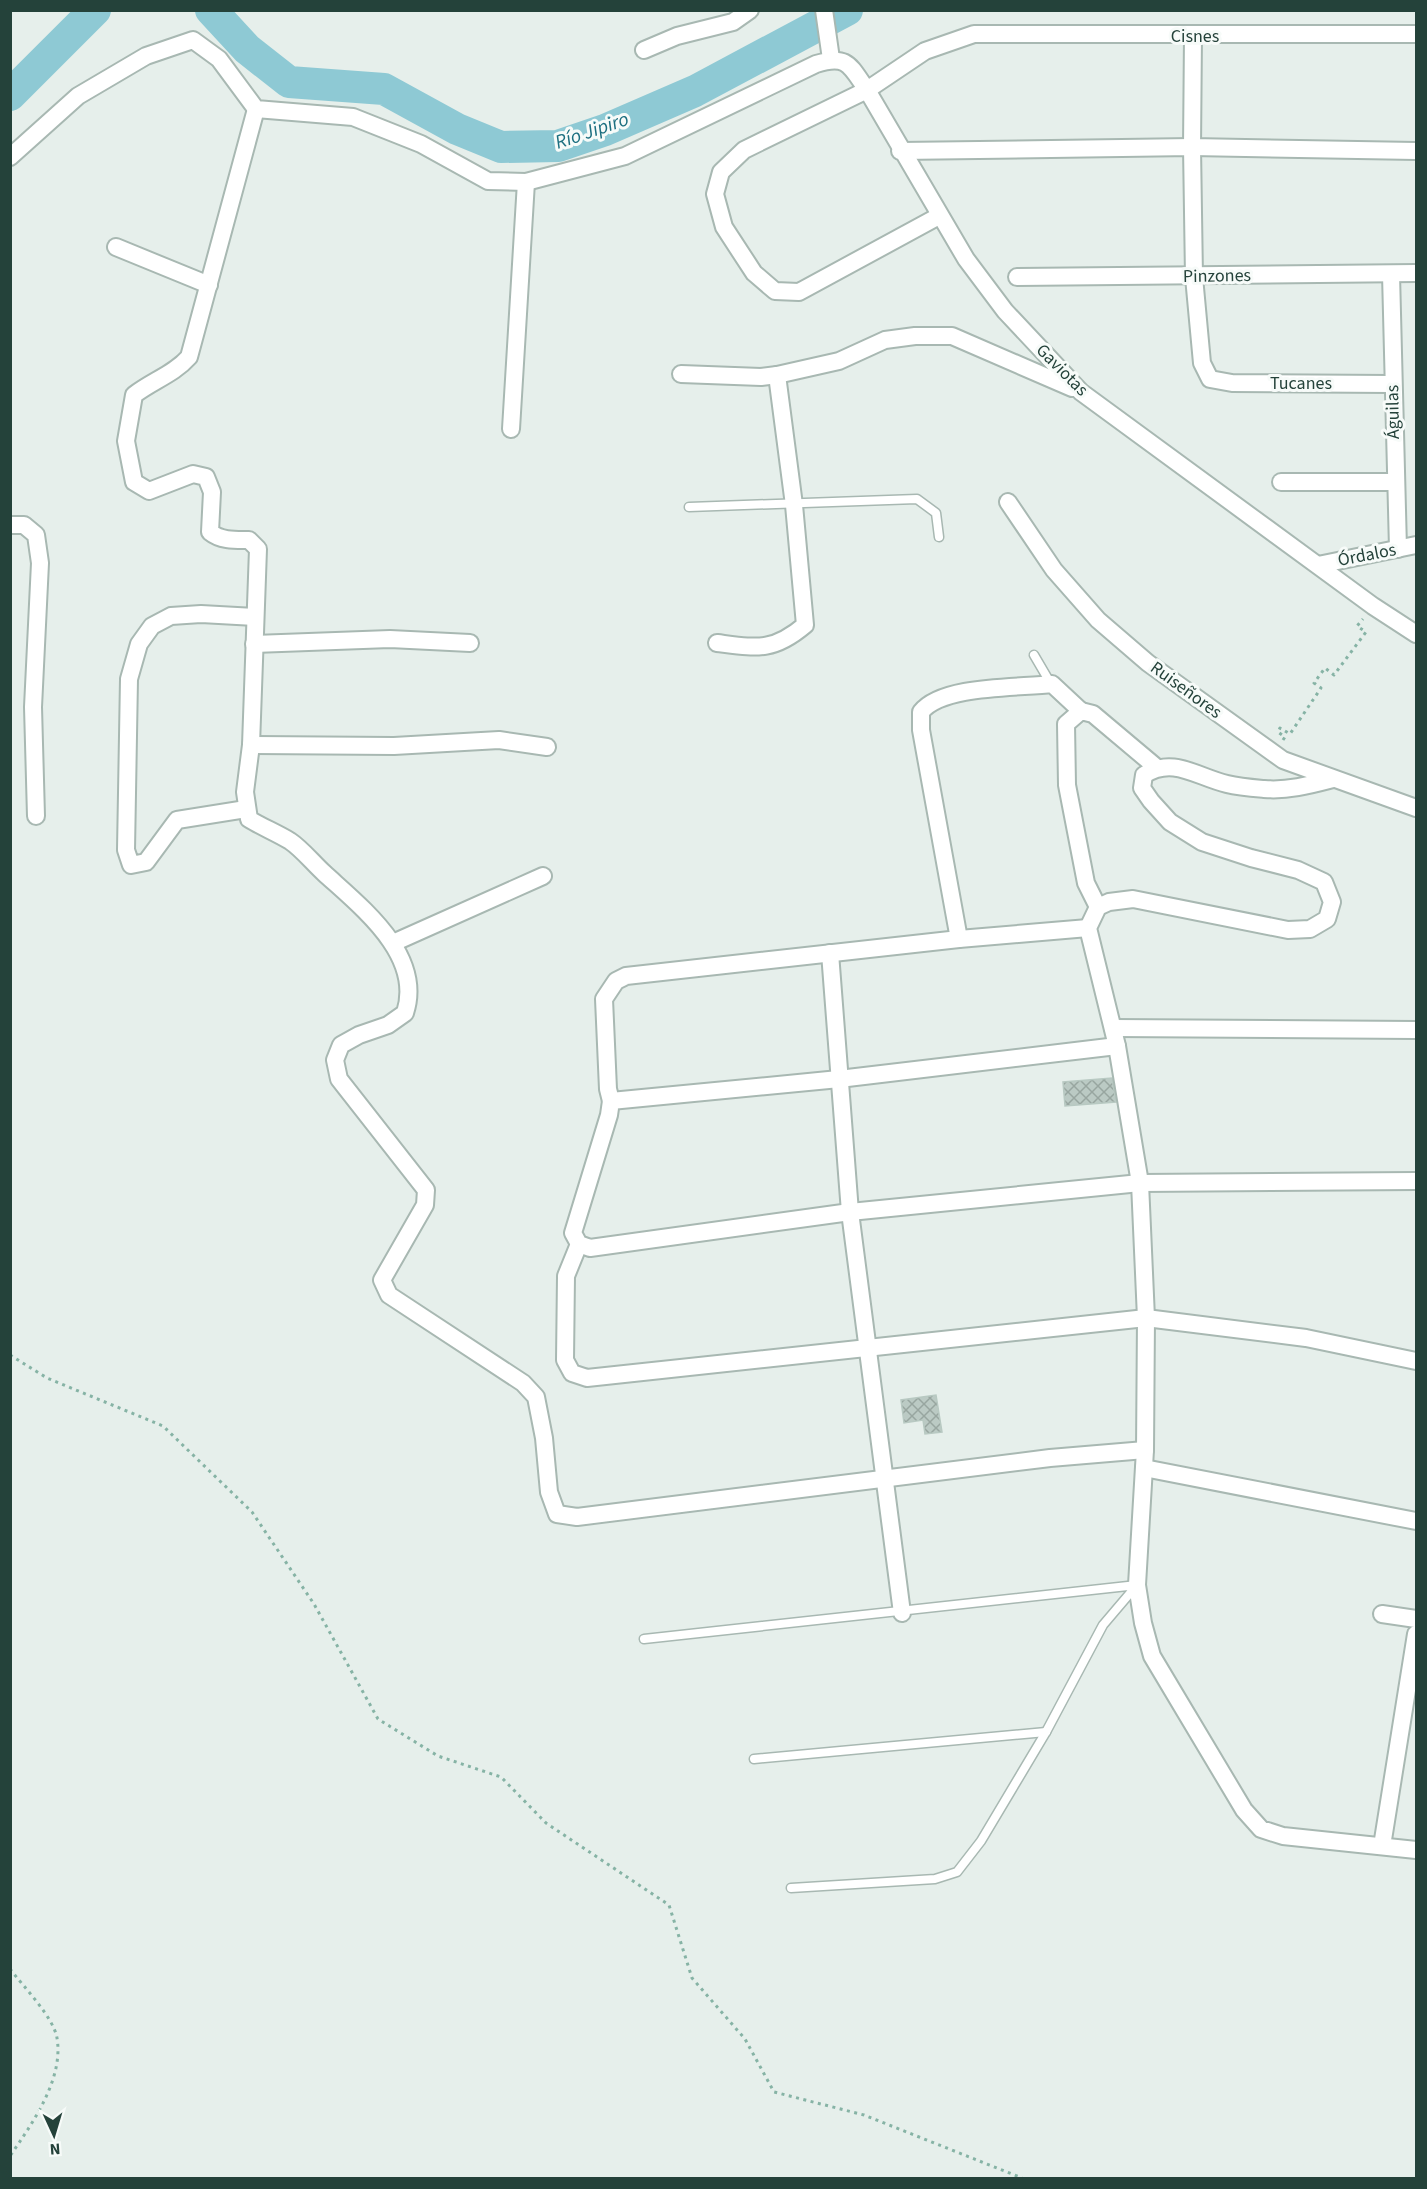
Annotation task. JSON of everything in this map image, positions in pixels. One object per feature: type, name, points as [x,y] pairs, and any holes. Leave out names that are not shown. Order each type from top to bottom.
[{"type":"street","points":[[644,50],[676,36],[733,22],[750,10]]},
{"type":"street","points":[[10,157],[78,96],[146,56],[194,40],[219,59],[256,109],[353,117],[420,144],[488,181],[526,182],[625,156],[829,53],[824,10]]},
{"type":"street","name":"Cisnes","points":[[939,216],[799,292],[775,291],[754,273],[724,227],[715,194],[721,172],[744,150],[867,90],[925,51],[974,34],[1192,36],[1416,34]]},
{"type":"street","points":[[1192,36],[1194,277]]},
{"type":"street","name":"Gaviotas","points":[[829,53],[849,64],[867,90],[939,216],[1005,311],[1081,392],[1373,606],[1416,634]]},
{"type":"street","points":[[256,109],[189,357],[179,368],[150,382],[134,395],[126,441],[134,482],[149,491],[193,474],[206,477],[212,492],[210,532],[216,537],[249,540],[258,549],[246,809],[249,819],[290,842],[368,913],[393,943],[406,974],[409,992],[405,1013],[388,1025],[349,1039],[341,1045],[335,1060],[339,1078],[426,1190],[425,1205],[382,1280],[389,1295],[523,1383],[536,1397],[544,1438],[549,1492],[556,1514],[577,1517],[1050,1458],[1145,1450]]},
{"type":"street","points":[[900,151],[1192,147],[1416,151]]},
{"type":"street","points":[[511,429],[526,182]]},
{"type":"street","points":[[116,247],[208,285]]},
{"type":"street","name":"Pinzones","points":[[1017,277],[1416,273]]},
{"type":"street","name":"Águilas","points":[[1391,274],[1398,549]]},
{"type":"street","name":"Tucanes","points":[[1194,277],[1202,363],[1210,379],[1232,383],[1392,384]]},
{"type":"street","points":[[681,374],[777,375],[839,361],[885,340],[915,336],[951,336],[1005,357],[1081,392]]},
{"type":"street","points":[[717,643],[763,649],[788,640],[806,626],[794,505],[777,375]]},
{"type":"street","points":[[1281,482],[1395,482]]},
{"type":"street","name":"Ruiseñores","points":[[1008,502],[1054,570],[1098,620],[1148,663],[1283,760],[1416,808]]},
{"type":"street","points":[[10,525],[24,525],[36,535],[40,563],[33,707],[36,816]]},
{"type":"street","name":"Órdalos","points":[[1318,565],[1416,545]]},
{"type":"street","points":[[246,809],[177,820],[146,862],[131,865],[126,850],[129,679],[139,644],[152,626],[171,616],[201,614],[255,617]]},
{"type":"street","points":[[254,644],[390,639],[470,643]]},
{"type":"street","points":[[959,939],[921,730],[921,711],[931,701],[952,694],[1052,684],[1081,711],[1098,717],[1156,767]]},
{"type":"street","points":[[1081,711],[1069,719],[1065,730],[1067,785],[1086,883],[1098,907]]},
{"type":"street","points":[[250,745],[394,746],[499,741],[547,747]]},
{"type":"street","points":[[1333,779],[1298,789],[1266,790],[1228,784],[1177,767],[1156,767],[1144,775],[1143,788],[1151,801],[1170,822],[1203,842],[1298,870],[1324,882],[1332,902],[1328,920],[1310,929],[1288,930],[1133,899],[1109,902],[1098,907],[1088,928],[1117,1046],[1140,1183],[1146,1318],[1145,1450],[1137,1586],[1143,1623],[1152,1656],[1244,1810],[1260,1829],[1283,1836],[1416,1850]]},
{"type":"street","points":[[393,943],[543,876]]},
{"type":"street","points":[[1088,928],[830,953],[626,976],[616,981],[604,999],[608,1089],[611,1101],[574,1221],[573,1233],[579,1244],[590,1248],[850,1212],[1140,1183],[1416,1181]]},
{"type":"street","points":[[830,953],[850,1212],[903,1613]]},
{"type":"street","points":[[1113,1028],[1416,1030]]},
{"type":"street","points":[[611,1101],[839,1079],[1117,1046]]},
{"type":"street","points":[[579,1244],[566,1276],[565,1360],[572,1373],[587,1378],[1146,1318],[1306,1338],[1416,1361]]},
{"type":"street","points":[[1393,1355],[1416,1352]]},
{"type":"street","points":[[1144,1468],[1416,1521]]},
{"type":"street","points":[[1382,1614],[1416,1619]]},
{"type":"street","points":[[1382,1846],[1416,1634]]},
{"type":"lane","points":[[689,507],[917,500],[936,513],[939,537]]},
{"type":"lane","points":[[1035,655],[1052,684]]},
{"type":"lane","points":[[644,1639],[903,1613],[1137,1586]]},
{"type":"lane","points":[[791,1888],[935,1879],[957,1872],[981,1841],[1046,1732],[1103,1625],[1137,1586]]},
{"type":"lane","points":[[754,1759],[1046,1732]]},
{"type":"path","points":[[1273,752],[1285,737],[1278,732],[1280,728],[1290,734],[1321,688],[1314,683],[1325,668],[1334,675],[1366,632],[1357,626],[1373,606]]},
{"type":"path","points":[[10,1355],[47,1378],[163,1426],[252,1512],[314,1604],[378,1719],[438,1756],[501,1777],[546,1822],[669,1905],[692,1978],[745,2039],[774,2091],[864,2115],[1022,2178]]},
{"type":"path","points":[[10,1969],[43,2012],[57,2037],[56,2069],[33,2123],[10,2156]]},
{"type":"building","points":[[1112,1078],[1116,1102],[1065,1106],[1063,1082]]},
{"type":"building","points":[[936,1395],[942,1432],[925,1434],[923,1420],[904,1423],[901,1400]]},
{"type":"waterway","name":"Río Jipiro","points":[[10,95],[95,10]]},
{"type":"waterway","name":"Río Jipiro","points":[[211,10],[247,49],[289,82],[384,89],[457,129],[501,147],[558,146],[605,130],[695,91],[847,10]]}]
